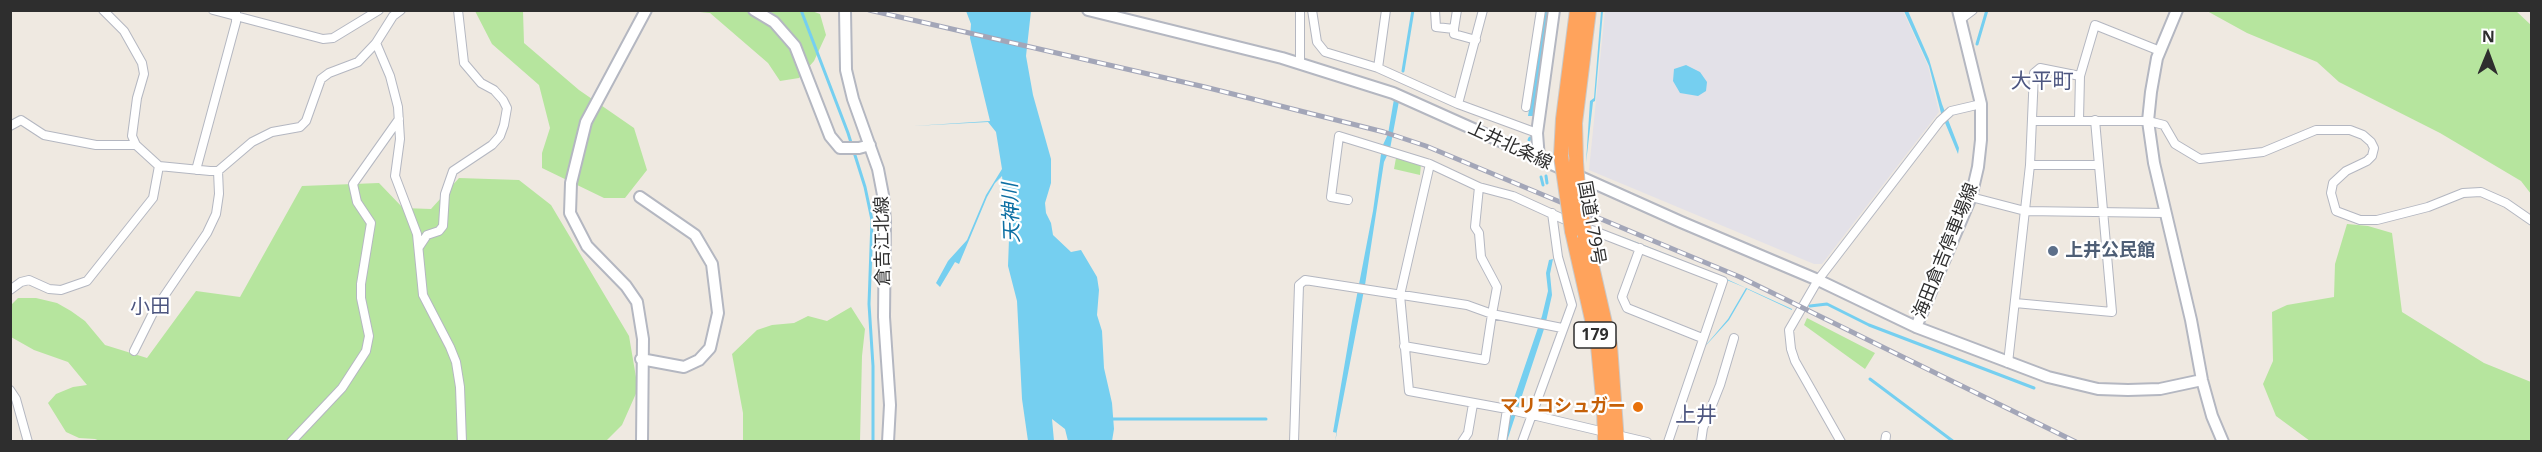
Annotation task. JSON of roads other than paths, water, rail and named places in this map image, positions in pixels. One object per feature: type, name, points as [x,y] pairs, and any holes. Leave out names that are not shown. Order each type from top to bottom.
[{"type":"highway","name":"国道179号","points":[[1577,10],[1567,78],[1561,156],[1578,234],[1610,345],[1611,438]]},
{"type":"highway","name":"国道179号","points":[[1578,234],[1576,112],[1589,10]]},
{"type":"main road","points":[[642,441],[641,359],[643,339],[637,302],[626,286],[587,246],[570,213],[571,183],[586,122],[646,10]]},
{"type":"main road","points":[[754,10],[774,22],[795,46],[830,136],[840,148],[870,146]]},
{"type":"main road","name":"倉吉江北線","points":[[845,10],[846,70],[884,195],[884,317],[890,405],[888,441]]},
{"type":"main road","name":"上井北条線","points":[[1088,10],[1282,58],[1394,93],[1539,159],[1818,280],[1916,327]]},
{"type":"main road","points":[[1539,159],[1537,133],[1554,10]]},
{"type":"main road","points":[[2177,10],[2160,51],[2151,92],[2148,121],[2154,163],[2191,320],[2202,380],[2212,416],[2223,441]]},
{"type":"main road","name":"海田倉吉停車場線","points":[[1959,15],[1981,104],[1982,140],[1971,197],[1916,327],[2048,377],[2110,389],[2160,389],[2202,380]]},
{"type":"main road","points":[[640,196],[694,235],[712,264],[718,314],[710,348],[699,360],[684,367],[641,359]]},
{"type":"street","points":[[103,10],[124,31],[142,63],[144,74],[132,136],[136,145],[159,166],[218,171],[252,142],[272,132],[300,127],[306,121],[321,79],[329,73],[358,62],[376,43],[381,32],[398,11]]},
{"type":"street","points":[[213,10],[236,13],[322,39],[333,38],[379,10]]},
{"type":"street","points":[[418,246],[427,235],[439,231],[443,226],[443,205],[447,185],[453,171],[492,145],[500,136],[507,108],[494,90],[482,83],[464,63],[458,10]]},
{"type":"street","points":[[1300,10],[1300,63]]},
{"type":"street","points":[[1312,10],[1317,42],[1325,52],[1378,68],[1458,104],[1537,133]]},
{"type":"street","points":[[1378,68],[1386,10]]},
{"type":"street","points":[[1435,10],[1436,27],[1454,29]]},
{"type":"street","points":[[1456,10],[1454,34],[1476,40]]},
{"type":"street","points":[[1458,104],[1483,10]]},
{"type":"street","points":[[1526,107],[1541,10]]},
{"type":"street","points":[[1959,15],[1974,10]]},
{"type":"street","points":[[196,170],[236,22],[236,13]]},
{"type":"street","points":[[2079,120],[2080,76],[2095,25],[2160,51]]},
{"type":"street","points":[[376,43],[390,76],[399,118],[400,139],[395,176],[411,215],[418,246],[423,295],[456,362],[460,387],[462,441]]},
{"type":"street","points":[[2008,363],[2030,165],[2034,73],[2040,68],[2080,76]]},
{"type":"street","points":[[1841,441],[1791,349],[1790,330],[1801,306],[1818,280],[1940,121],[1951,111],[1981,104]]},
{"type":"street","points":[[291,441],[342,388],[366,351],[369,336],[361,298],[361,284],[372,223],[357,202],[352,184],[393,130],[399,118]]},
{"type":"street","points":[[10,126],[21,120],[44,135],[96,145],[136,145]]},
{"type":"street","points":[[2015,303],[2112,312],[2095,120]]},
{"type":"street","points":[[2033,121],[2148,121],[2164,125],[2175,144],[2200,159],[2263,152],[2316,130],[2350,130],[2363,135],[2374,148],[2372,156],[2367,161],[2346,171],[2333,183],[2331,193],[2336,211],[2360,220],[2377,220],[2428,207],[2463,193],[2481,192],[2506,203],[2532,221]]},
{"type":"street","points":[[1348,200],[1331,197],[1339,136],[1430,164],[1479,187],[1513,196],[1723,280],[1668,441]]},
{"type":"street","points":[[1430,164],[1400,295],[1409,391],[1507,409],[1611,438],[1647,441]]},
{"type":"street","points":[[2030,165],[2098,165]]},
{"type":"street","points":[[10,290],[21,282],[29,280],[49,289],[61,290],[87,281],[153,198],[159,166]]},
{"type":"street","points":[[134,351],[154,311],[216,214],[219,194],[218,171]]},
{"type":"street","points":[[1404,346],[1485,360],[1497,286],[1481,257],[1479,233],[1475,227],[1479,187]]},
{"type":"street","points":[[1971,197],[2025,211],[2165,213]]},
{"type":"street","points":[[1522,441],[1572,305],[1558,258],[1552,213]]},
{"type":"street","points":[[1640,248],[1622,297],[1627,308],[1702,338]]},
{"type":"street","points":[[1293,441],[1299,285],[1305,279],[1467,305],[1492,314],[1562,328]]},
{"type":"street","points":[[1701,441],[1703,428],[1720,385],[1734,338]]},
{"type":"street","points":[[10,390],[16,399],[28,441]]},
{"type":"street","points":[[1462,441],[1468,433],[1473,404]]},
{"type":"street","points":[[1502,441],[1507,409]]},
{"type":"water","name":"天神川","points":[[966,11],[1031,11],[1026,56],[1033,95],[1051,159],[1051,183],[1045,203],[1046,213],[1053,235],[1071,252],[1081,250],[1097,277],[1099,290],[1097,315],[1102,331],[1104,368],[1112,403],[1114,429],[1112,441],[1068,441],[1065,429],[1052,419],[1054,441],[1028,441],[1022,399],[1017,301],[1008,266],[1009,239],[1002,176],[987,197],[959,264],[955,262],[940,287],[936,283],[948,261],[967,240],[986,195],[1002,169],[996,132],[988,122],[913,126],[990,121],[970,38],[971,24]]},
{"type":"water","points":[[1545,11],[1548,11],[1533,116],[1528,116]]},
{"type":"water","points":[[1601,11],[1603,11],[1595,101],[1593,102],[1586,163],[1590,101],[1594,98]]},
{"type":"water","points":[[1904,11],[1908,11],[1929,59],[1942,104],[1959,148],[1958,154],[1941,113],[1929,66]]},
{"type":"water","points":[[1686,65],[1700,72],[1707,82],[1706,91],[1698,96],[1680,93],[1673,81],[1674,69]]},
{"type":"water","points":[[1394,99],[1399,101],[1390,149],[1384,162],[1365,285],[1337,433],[1333,432],[1373,211],[1382,147],[1388,134]]},
{"type":"water","points":[[1616,234],[1709,271],[1792,309],[1792,310],[1747,289],[1729,320],[1700,352],[1728,319],[1746,288]]},
{"type":"water","points":[[1553,259],[1550,274],[1552,295],[1545,326],[1505,442],[1511,407],[1542,316],[1548,291],[1546,273],[1549,260]]},
{"type":"waterway","points":[[801,10],[848,133],[865,187],[872,220],[869,304],[873,366],[873,442]]},
{"type":"waterway","points":[[1403,71],[1413,10]]},
{"type":"waterway","points":[[1977,44],[1987,10]]},
{"type":"waterway","points":[[1546,176],[1547,183]]},
{"type":"waterway","points":[[1541,177],[1543,185]]},
{"type":"waterway","points":[[1810,306],[1827,304],[1869,325],[2034,388]]},
{"type":"waterway","points":[[1870,379],[1954,442]]},
{"type":"waterway","points":[[1111,419],[1266,419]]},
{"type":"railway","points":[[869,10],[1205,87],[1384,132],[1426,146],[1740,277],[2076,442]]},
{"type":"place","name":"上井公民館","points":[[2053,251]]},
{"type":"place","name":"マリコシュガー","points":[[1638,407]]},
{"type":"district","name":"大平町","points":[[2042,82]]},
{"type":"district","name":"小田","points":[[150,307]]},
{"type":"district","name":"上井","points":[[1696,416]]}]
